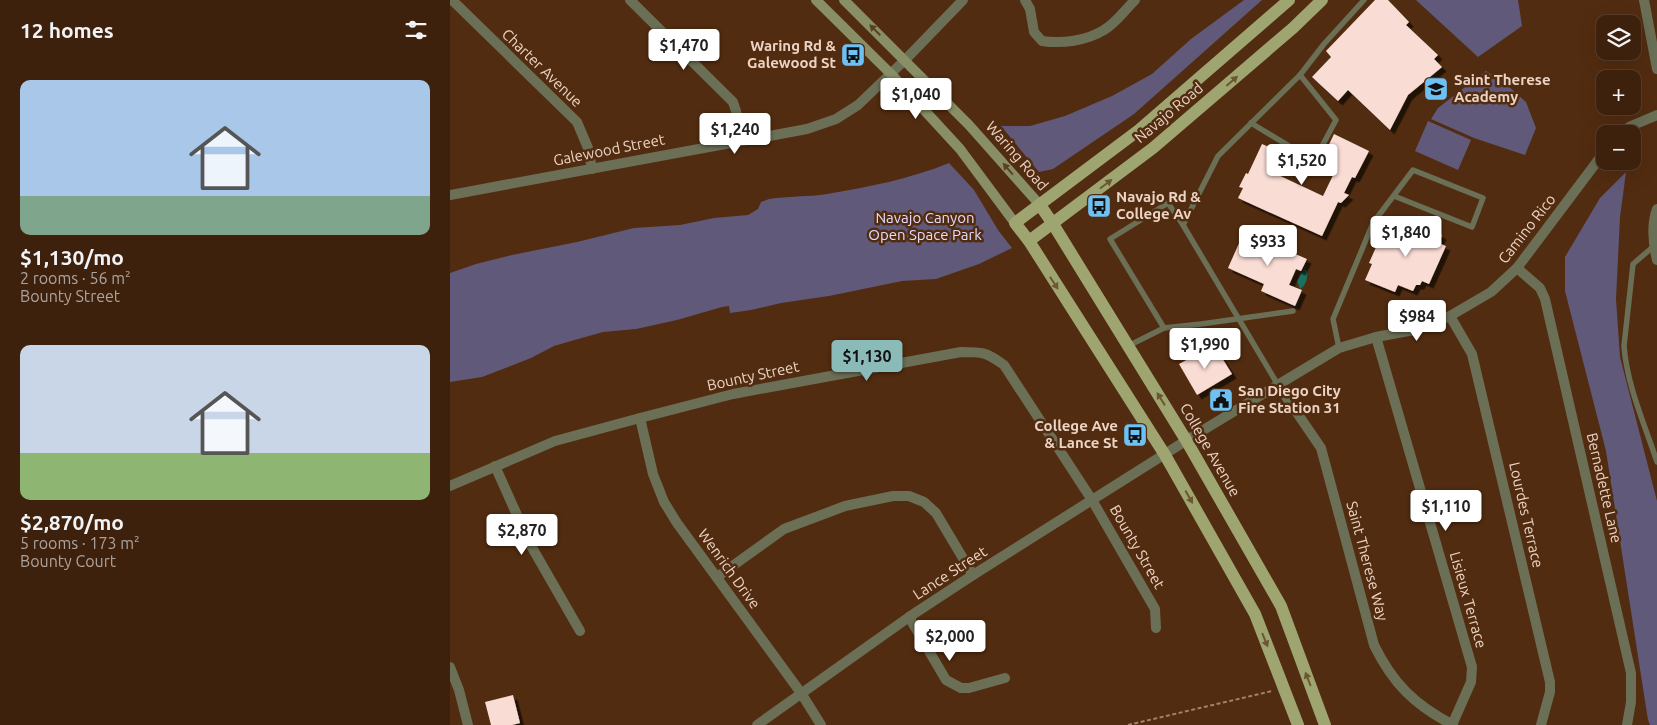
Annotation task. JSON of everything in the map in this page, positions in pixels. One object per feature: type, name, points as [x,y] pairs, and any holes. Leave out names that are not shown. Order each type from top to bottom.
[{"type":"main road","points":[[816,0],[891,74],[960,149],[1029,241],[1165,455],[1255,614],[1298,725]]},
{"type":"main road","name":"Waring Road","points":[[844,0],[969,125],[1040,205]]},
{"type":"main road","name":"Navajo Road","points":[[1015,222],[1139,130],[1289,0]]},
{"type":"main road","name":"Navajo Road","points":[[1029,241],[1153,148],[1293,28],[1322,0]]},
{"type":"main road","name":"College Avenue","points":[[1040,205],[1054,224],[1186,440],[1281,606],[1325,725]]},
{"type":"street","name":"Charter Avenue","points":[[452,0],[576,122],[588,148],[592,169]]},
{"type":"street","points":[[630,0],[733,102],[741,141]]},
{"type":"street","name":"Galewood Street","points":[[450,194],[807,129],[836,119],[858,105],[963,0]]},
{"type":"street","points":[[1025,0],[1030,8],[1034,32],[1042,42],[1057,44],[1090,37],[1105,30],[1135,0]]},
{"type":"street","points":[[1647,1],[1657,69]]},
{"type":"street","points":[[1633,125],[1657,115]]},
{"type":"street","name":"Camino Rico","points":[[1165,455],[1186,440],[1339,348],[1376,337],[1414,330],[1450,316],[1491,292],[1518,268],[1596,163]]},
{"type":"street","points":[[1657,208],[1653,220],[1654,246],[1657,260]]},
{"type":"street","name":"Bernadette Lane","points":[[1518,268],[1540,288],[1545,299],[1631,673],[1631,702],[1627,725]]},
{"type":"street","name":"Lourdes Terrace","points":[[1450,316],[1472,354],[1550,682],[1550,692],[1541,725]]},
{"type":"street","name":"Lisieux Terrace","points":[[1376,337],[1472,667],[1471,682],[1453,725]]},
{"type":"street","name":"Bounty Street","points":[[450,486],[554,441],[733,394],[961,352],[981,352],[990,355],[1004,365],[1092,500],[1155,609],[1156,628]]},
{"type":"street","name":"Saint Therese Way","points":[[1278,385],[1321,448],[1374,645],[1383,663],[1395,681],[1419,705],[1453,725]]},
{"type":"street","name":"Wenrich Drive","points":[[640,418],[653,474],[664,502],[677,523],[801,693],[821,725]]},
{"type":"street","name":"Lance Street","points":[[757,725],[909,617],[1165,455]]},
{"type":"street","points":[[496,466],[530,544],[580,631]]},
{"type":"street","points":[[717,577],[784,529],[845,506],[893,496],[909,496],[924,502],[936,513],[973,575]]},
{"type":"street","points":[[909,617],[946,680],[961,688],[969,688],[1005,678]]},
{"type":"street","points":[[450,667],[460,690],[468,725]]},
{"type":"lane","points":[[1184,225],[1218,156],[1300,74],[1364,0]]},
{"type":"lane","points":[[1251,124],[1314,161],[1336,120],[1300,74]]},
{"type":"lane","points":[[1339,348],[1333,320],[1373,223],[1414,170],[1484,198],[1472,227],[1394,196]]},
{"type":"lane","points":[[1164,328],[1110,239],[1168,203],[1184,225],[1278,385]]},
{"type":"lane","points":[[1654,246],[1633,264],[1624,346],[1632,386],[1657,462]]},
{"type":"lane","points":[[1128,346],[1164,328],[1293,311]]},
{"type":"path","points":[[1128,725],[1284,688]]},
{"type":"green space","points":[[1244,0],[1262,0],[1134,114],[1053,169],[1039,172],[1001,126],[1030,126],[1065,116],[1112,96],[1152,74],[1191,39]]},
{"type":"green space","points":[[1416,0],[1518,0],[1522,26],[1478,57]]},
{"type":"green space","points":[[1486,71],[1507,85],[1526,102],[1536,128],[1525,155],[1474,138],[1431,119],[1438,108]]},
{"type":"green space","points":[[1428,121],[1471,140],[1458,170],[1415,151]]},
{"type":"green space","name":"Navajo Canyon Open Space Park","points":[[949,163],[974,190],[998,230],[1012,248],[979,264],[936,279],[902,281],[730,313],[729,306],[722,307],[636,329],[603,332],[554,346],[531,358],[482,377],[450,382],[450,273],[512,255],[634,228],[680,225],[714,218],[748,215],[758,209],[761,202],[769,199],[820,195],[889,182]]},
{"type":"green space","points":[[1626,172],[1620,217],[1616,299],[1620,357],[1657,501],[1657,725],[1650,725],[1648,720],[1606,451],[1565,291],[1565,257],[1600,198]]},
{"type":"water","points":[[1304,269],[1307,270],[1307,278],[1304,286],[1300,289],[1297,281]]},
{"type":"building","points":[[1375,0],[1388,0],[1409,22],[1406,25],[1438,55],[1434,59],[1442,67],[1408,95],[1390,130],[1348,90],[1338,101],[1312,77],[1331,57],[1326,51]]},
{"type":"building","points":[[1334,134],[1369,151],[1355,178],[1352,177],[1344,193],[1349,195],[1341,203],[1338,202],[1322,236],[1238,198],[1243,188],[1239,187],[1246,173],[1248,174],[1262,144],[1283,153],[1274,173],[1323,196],[1336,169],[1333,168],[1336,163],[1323,157]]},
{"type":"building","points":[[1408,220],[1442,235],[1438,243],[1446,246],[1429,284],[1422,281],[1420,285],[1416,285],[1413,291],[1398,285],[1395,292],[1365,280],[1372,264],[1369,263],[1385,227],[1403,232]]},
{"type":"building","points":[[1244,232],[1307,259],[1301,271],[1296,269],[1289,285],[1302,290],[1295,306],[1261,291],[1264,284],[1228,268]]},
{"type":"building","points":[[1214,345],[1232,374],[1197,395],[1179,364]]},
{"type":"building","points":[[513,695],[520,723],[491,725],[485,702]]},
{"type":"place","name":"Waring Rd & Galewood St","points":[[853,55]]},
{"type":"place","name":"Saint Therese Academy","points":[[1436,89]]},
{"type":"place","name":"Navajo Rd & College Av","points":[[1099,206]]},
{"type":"place","name":"San Diego City Fire Station 31","points":[[1221,400]]},
{"type":"place","name":"College Ave & Lance St","points":[[1135,435]]}]
